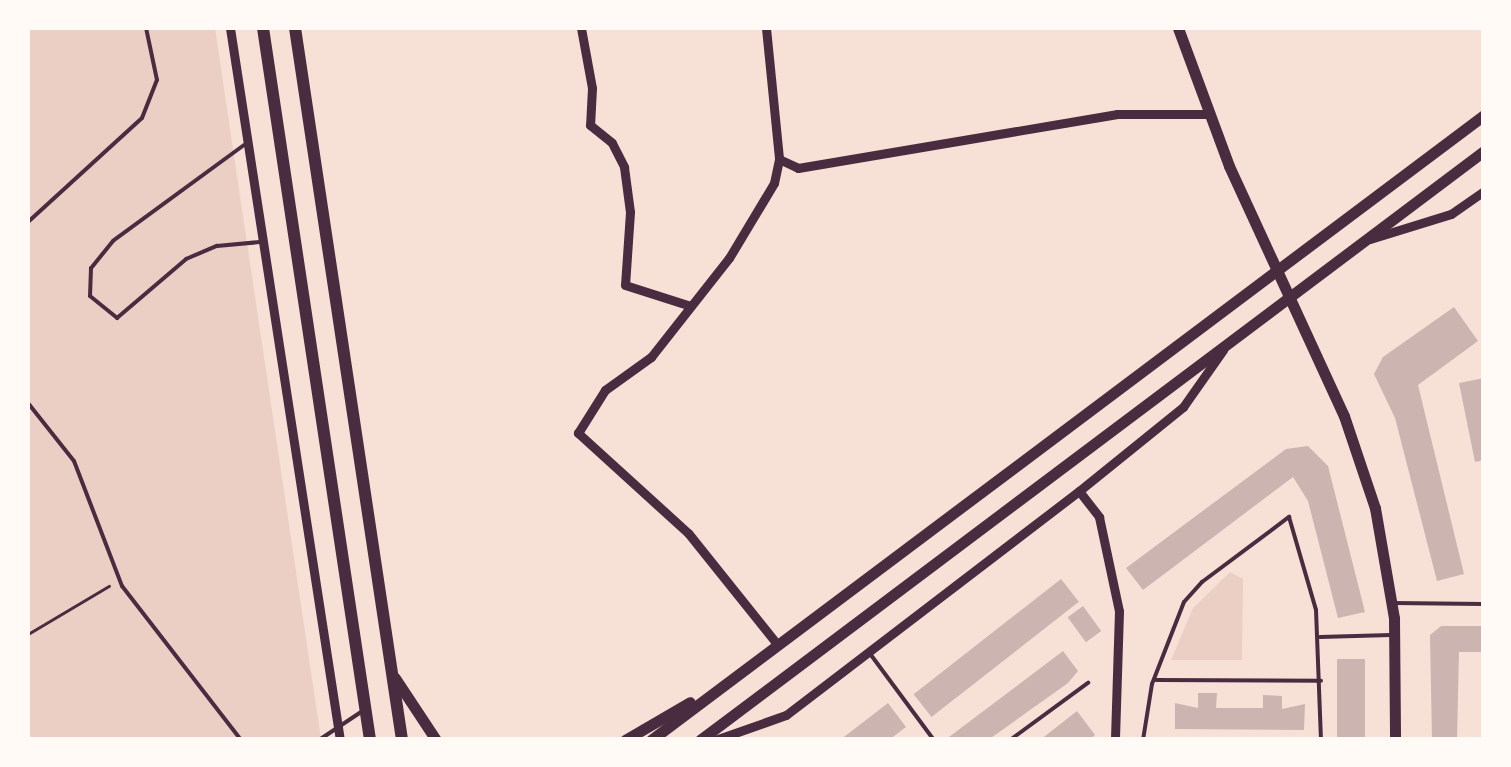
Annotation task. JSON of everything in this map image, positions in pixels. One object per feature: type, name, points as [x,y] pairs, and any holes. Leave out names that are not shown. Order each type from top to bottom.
[{"type":"main road","points":[[262,28],[370,740]]},
{"type":"main road","points":[[295,28],[402,740]]},
{"type":"street","points":[[230,28],[340,740]]},
{"type":"street","points":[[580,28],[592,88],[590,125],[612,142],[624,167],[630,212],[625,285],[691,306]]},
{"type":"street","points":[[766,28],[778,159],[774,183],[691,306],[651,357],[605,390],[578,433],[688,533],[777,644]]},
{"type":"street","points":[[1178,28],[1208,114],[1344,416],[1384,540],[1396,635],[1395,740]]},
{"type":"street","points":[[778,159],[813,168],[1117,114],[1208,114]]},
{"type":"street","points":[[651,740],[1484,114]]},
{"type":"street","points":[[700,740],[1484,152]]},
{"type":"street","points":[[1362,242],[1451,214],[1484,191]]},
{"type":"street","points":[[714,740],[786,715],[1079,491],[1183,407],[1229,341]]},
{"type":"street","points":[[1079,491],[1099,517],[1118,610],[1114,740]]},
{"type":"street","points":[[625,740],[737,674]]},
{"type":"street","points":[[394,678],[436,740]]},
{"type":"lane","points":[[28,222],[142,118],[156,80],[146,28]]},
{"type":"lane","points":[[248,142],[112,241],[91,268],[90,296],[117,318],[186,259],[218,246],[264,242]]},
{"type":"lane","points":[[28,403],[74,461],[119,581],[241,740]]},
{"type":"lane","points":[[1171,740],[1143,739],[1154,680],[1184,602],[1202,582],[1290,517],[1319,637],[1320,740]]},
{"type":"lane","points":[[1393,603],[1484,604]]},
{"type":"lane","points":[[1319,637],[1396,635]]},
{"type":"lane","points":[[869,652],[934,740]]},
{"type":"lane","points":[[1154,680],[1321,681]]},
{"type":"lane","points":[[1010,740],[1088,683]]},
{"type":"lane","points":[[320,740],[366,709]]},
{"type":"path","points":[[28,634],[119,581]]},
{"type":"shaded area","points":[[28,28],[215,28],[321,739],[28,739]]},
{"type":"shaded area","points":[[1230,572],[1243,579],[1242,660],[1171,660],[1193,608]]},
{"type":"building","points":[[1454,307],[1478,341],[1418,385],[1464,574],[1437,581],[1395,418],[1374,374],[1383,357]]},
{"type":"building","points":[[1484,378],[1484,460],[1475,462],[1459,383]]},
{"type":"building","points":[[1308,446],[1328,466],[1365,612],[1338,618],[1308,501],[1293,477],[1143,590],[1126,568],[1286,449]]},
{"type":"building","points":[[1061,579],[1079,602],[931,717],[914,694]]},
{"type":"building","points":[[1083,606],[1101,631],[1086,642],[1068,617]]},
{"type":"building","points":[[1441,626],[1484,626],[1484,652],[1459,652],[1457,740],[1432,740],[1430,635]]},
{"type":"building","points":[[1063,651],[1078,671],[1068,683],[988,740],[945,740]]},
{"type":"building","points":[[1337,659],[1365,659],[1365,740],[1337,740]]},
{"type":"building","points":[[1198,693],[1217,693],[1216,708],[1263,708],[1263,695],[1282,696],[1282,709],[1305,704],[1304,730],[1175,729],[1175,703],[1198,708]]},
{"type":"building","points":[[888,703],[906,727],[889,740],[840,740]]},
{"type":"building","points":[[1077,711],[1095,735],[1089,740],[1040,740]]}]
